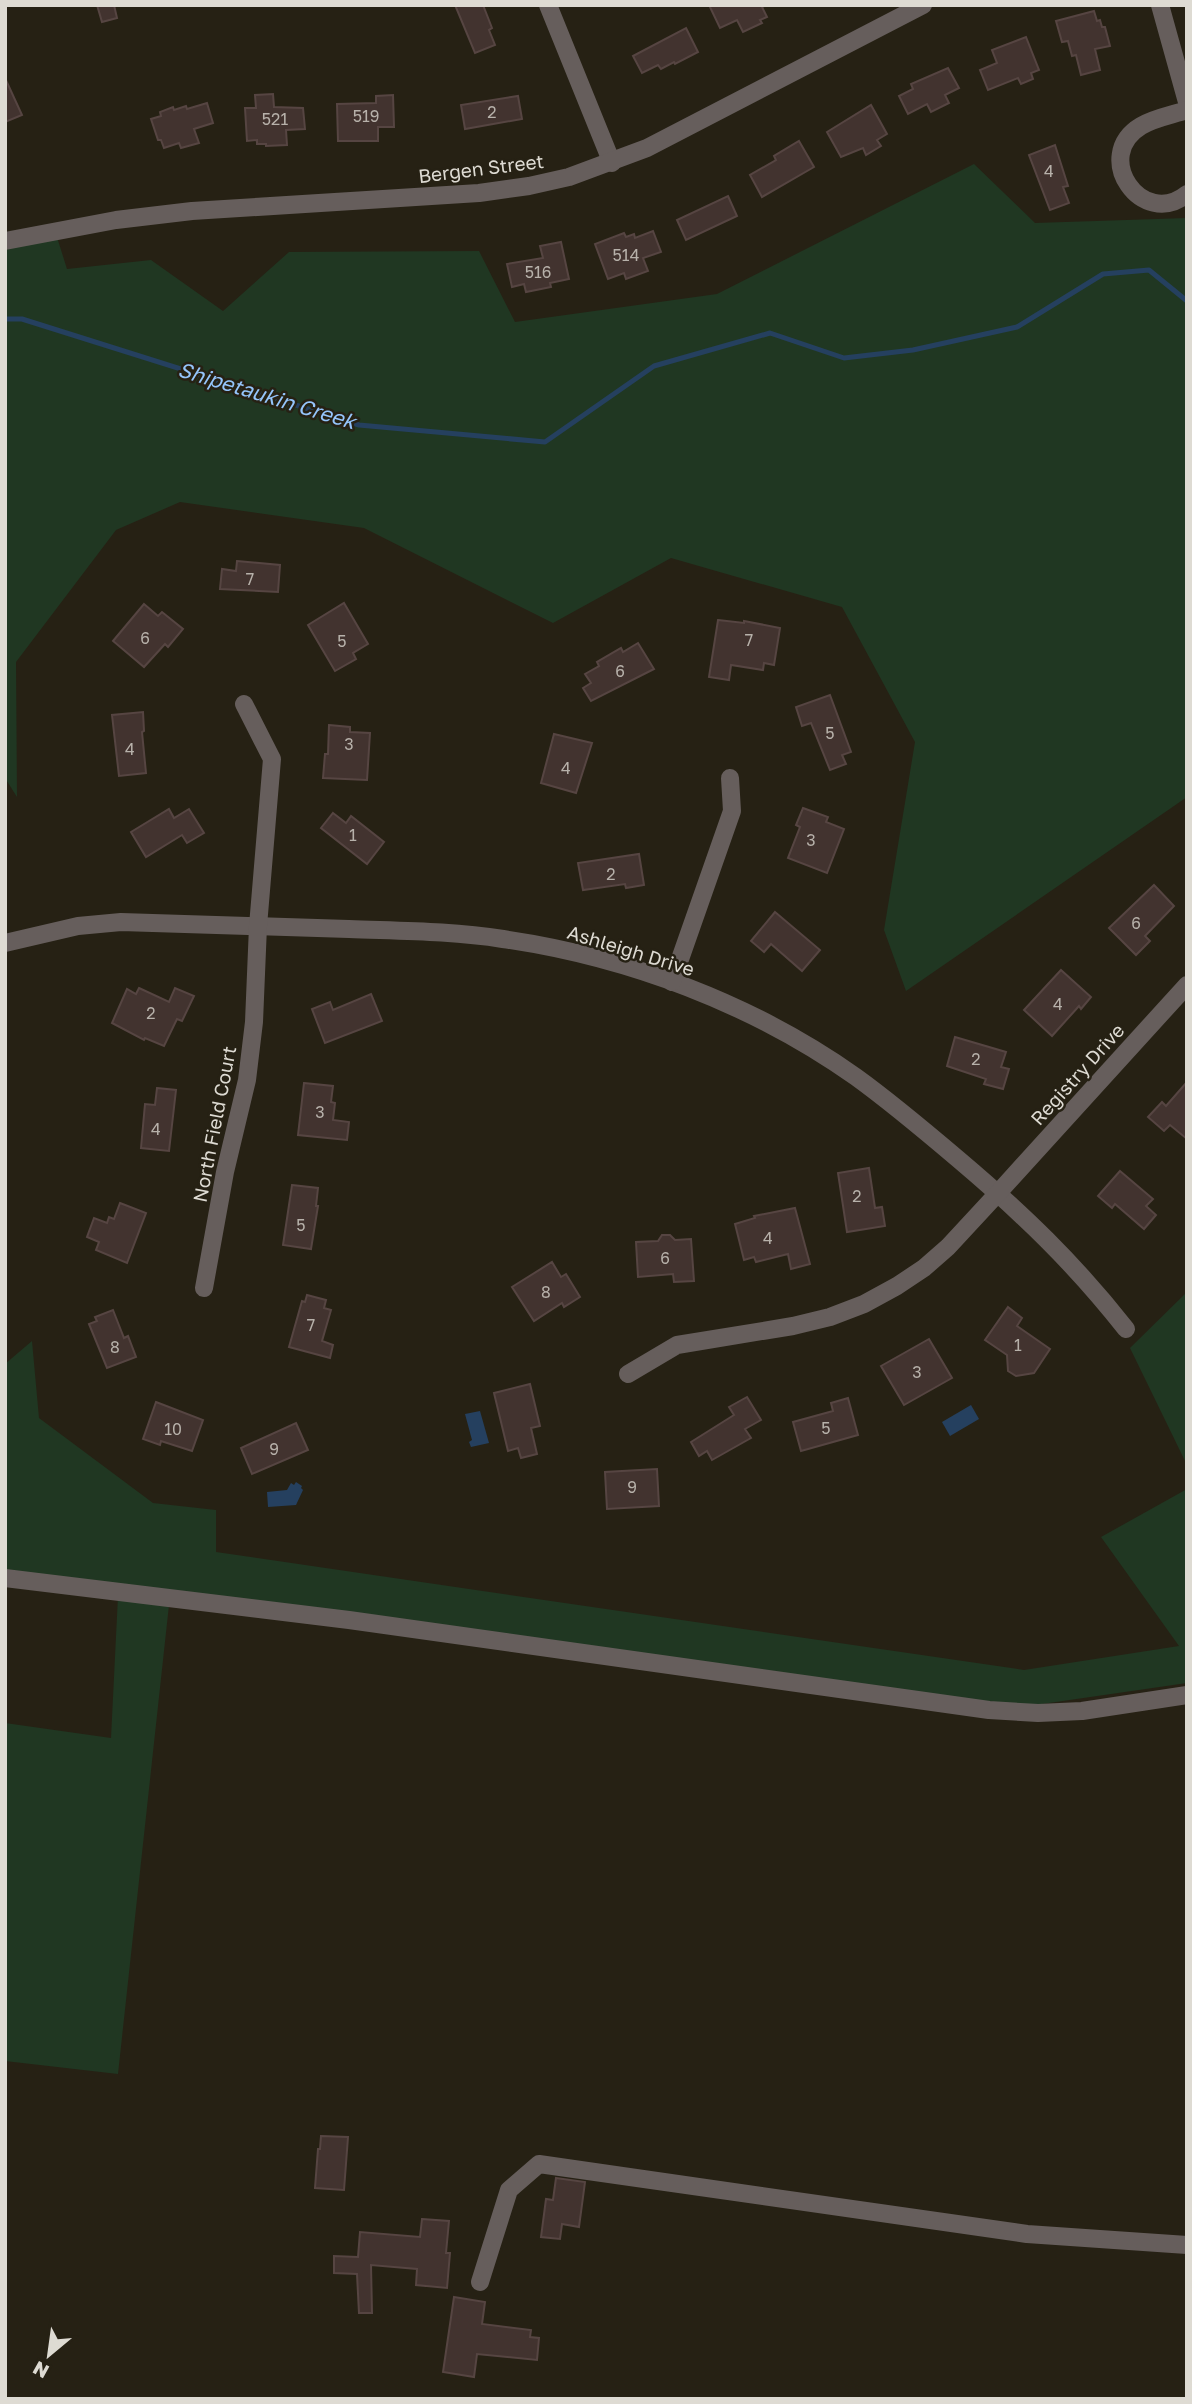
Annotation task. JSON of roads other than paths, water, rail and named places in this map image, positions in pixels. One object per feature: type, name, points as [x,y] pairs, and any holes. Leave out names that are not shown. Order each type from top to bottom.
[{"type":"street","points":[[548,5],[612,163]]},
{"type":"street","name":"Bergen Street","points":[[5,241],[116,220],[192,211],[479,193],[569,177],[647,148],[923,5]]},
{"type":"street","points":[[1160,5],[1187,102]]},
{"type":"street","points":[[1187,110],[1141,126],[1130,135],[1122,148],[1120,162],[1123,178],[1130,189],[1142,198],[1154,203],[1169,203],[1187,194]]},
{"type":"street","name":"North Field Court","points":[[204,1288],[225,1172],[247,1080],[254,1022],[258,926],[272,760],[244,704]]},
{"type":"street","points":[[672,982],[732,811],[730,778]]},
{"type":"street","name":"Ashleigh Drive","points":[[5,943],[78,926],[121,922],[446,932],[504,939],[606,961],[672,982],[740,1010],[805,1044],[901,1110],[1058,1248],[1126,1329]]},
{"type":"street","name":"Registry Drive","points":[[628,1374],[677,1345],[793,1326],[830,1317],[864,1304],[923,1268],[948,1247],[1187,985]]},
{"type":"street","points":[[5,1578],[349,1620],[989,1710],[1038,1713],[1082,1711],[1187,1695]]},
{"type":"street","points":[[480,2281],[509,2190],[539,2164],[1027,2234],[1187,2245]]},
{"type":"water","points":[[971,1405],[979,1419],[950,1436],[942,1422]]},
{"type":"water","points":[[480,1411],[489,1443],[471,1447],[469,1442],[472,1440],[465,1414]]},
{"type":"water","points":[[296,1482],[303,1490],[296,1505],[268,1507],[267,1492],[287,1490],[291,1483],[294,1485]]},
{"type":"waterway","name":"Shipetaukin Creek","points":[[5,319],[22,319],[359,425],[545,442],[654,366],[770,333],[844,358],[913,350],[1017,327],[1103,274],[1149,270],[1187,301]]}]
